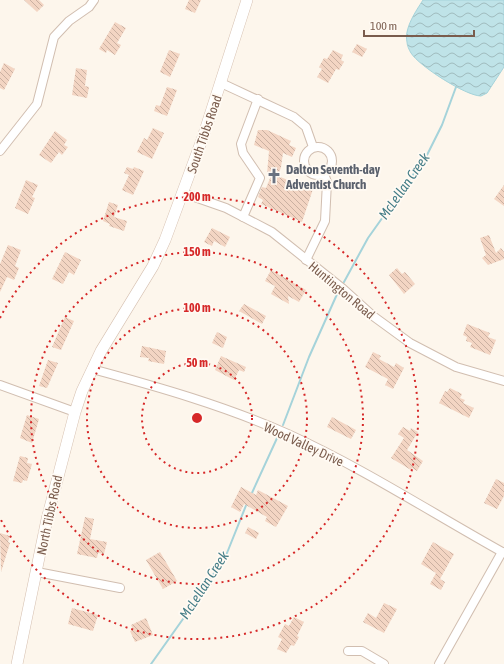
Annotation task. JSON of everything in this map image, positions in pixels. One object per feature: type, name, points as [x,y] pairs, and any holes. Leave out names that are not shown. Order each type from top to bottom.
[{"type":"street","points":[[0,151],[37,104],[54,37],[69,21],[89,7],[94,0]]},
{"type":"street","name":"South Tibbs Road","points":[[92,369],[120,319],[153,266],[183,193],[221,83],[247,0]]},
{"type":"street","points":[[221,83],[294,117],[306,127],[313,147]]},
{"type":"street","points":[[243,217],[260,178],[243,153],[241,144],[258,99]]},
{"type":"street","points":[[318,146],[327,150],[332,158],[330,167],[324,174],[315,175],[310,173],[304,166],[304,157],[309,149],[313,147],[318,146]]},
{"type":"street","points":[[306,260],[325,221],[327,182],[324,174]]},
{"type":"street","name":"Huntington Road","points":[[183,193],[226,208],[272,232],[374,316],[410,343],[456,367],[504,381]]},
{"type":"street","name":"North Tibbs Road","points":[[18,664],[47,519],[75,412],[92,369]]},
{"type":"street","name":"Wood Valley Drive","points":[[92,369],[211,404],[288,434],[352,466],[503,552],[439,664]]},
{"type":"street","points":[[0,385],[75,412]]},
{"type":"street","points":[[37,572],[120,588]]},
{"type":"street","points":[[348,651],[362,651],[384,664]]},
{"type":"water","points":[[423,0],[504,0],[504,67],[487,93],[481,96],[474,95],[454,86],[423,65],[411,53],[407,43],[407,31],[411,20]]},
{"type":"building","points":[[24,0],[39,0],[44,5],[37,12]]},
{"type":"building","points":[[189,0],[201,0],[195,13],[185,9]]},
{"type":"building","points":[[115,22],[126,28],[117,43],[121,45],[115,55],[107,50],[106,53],[99,49]]},
{"type":"building","points":[[357,44],[367,49],[362,57],[352,52]]},
{"type":"building","points":[[169,50],[180,54],[170,77],[160,72]]},
{"type":"building","points":[[333,50],[343,55],[341,60],[344,62],[339,70],[336,69],[328,83],[317,77],[322,69],[319,67],[324,58],[327,59]]},
{"type":"building","points":[[4,63],[15,69],[4,90],[0,88],[0,72]]},
{"type":"building","points":[[76,68],[87,70],[85,86],[89,87],[87,98],[72,95]]},
{"type":"building","points":[[167,87],[177,90],[167,116],[154,111],[156,105],[160,106]]},
{"type":"building","points":[[153,128],[164,133],[152,159],[137,152],[144,138],[147,140]]},
{"type":"building","name":"Dalton Seventh-day Adventist Church","points":[[258,130],[267,130],[291,141],[289,145],[296,148],[292,157],[283,153],[278,176],[307,188],[308,185],[313,189],[302,222],[261,204],[263,200],[258,197],[262,187],[266,188],[271,176],[267,174],[269,151],[254,145]]},
{"type":"building","points":[[55,131],[67,140],[64,145],[68,147],[62,155],[59,152],[51,163],[39,155]]},
{"type":"building","points":[[127,167],[133,169],[134,167],[144,171],[133,195],[122,190],[129,175],[124,173]]},
{"type":"building","points":[[26,180],[38,185],[32,197],[35,198],[28,214],[15,208]]},
{"type":"building","points":[[504,185],[504,206],[494,199]]},
{"type":"building","points":[[109,202],[118,205],[114,217],[127,221],[124,231],[109,226],[110,224],[103,221]]},
{"type":"building","points":[[212,228],[230,237],[225,247],[214,241],[212,246],[204,242]]},
{"type":"building","points":[[489,235],[496,253],[501,248],[504,252],[504,259],[488,265],[482,258],[486,255],[480,238]]},
{"type":"building","points":[[8,245],[21,250],[15,266],[19,268],[14,280],[7,277],[0,292],[0,264]]},
{"type":"building","points":[[65,252],[81,260],[74,275],[69,272],[63,284],[52,279]]},
{"type":"building","points":[[397,268],[402,274],[405,272],[415,284],[404,294],[389,275]]},
{"type":"building","points":[[271,270],[306,290],[299,302],[288,296],[289,304],[271,294],[275,286],[265,281]]},
{"type":"building","points":[[244,304],[266,316],[262,324],[239,311]]},
{"type":"building","points":[[65,317],[74,321],[61,350],[52,347]]},
{"type":"building","points":[[467,324],[490,333],[488,337],[496,340],[490,355],[470,347],[472,343],[466,341],[467,337],[463,335]]},
{"type":"building","points":[[217,332],[227,337],[223,348],[212,343]]},
{"type":"building","points":[[142,346],[166,351],[164,364],[148,361],[149,358],[140,357]]},
{"type":"building","points":[[373,352],[381,356],[379,359],[394,367],[396,363],[404,368],[393,389],[385,385],[388,379],[365,367]]},
{"type":"building","points":[[221,356],[246,367],[244,372],[239,370],[234,380],[215,370]]},
{"type":"building","points":[[48,360],[58,363],[47,388],[39,386]]},
{"type":"building","points":[[450,388],[462,394],[460,398],[465,400],[463,403],[474,408],[469,418],[439,403],[445,391],[447,392]]},
{"type":"building","points":[[27,415],[39,419],[32,443],[20,438]]},
{"type":"building","points":[[332,417],[356,430],[351,439],[327,427]]},
{"type":"building","points":[[403,427],[410,431],[411,428],[418,432],[407,450],[423,461],[417,471],[412,468],[411,470],[391,458],[404,438],[398,434]]},
{"type":"building","points":[[20,456],[28,458],[27,463],[32,464],[27,481],[23,480],[22,483],[13,481]]},
{"type":"building","points":[[496,479],[504,483],[504,496],[497,509],[484,503]]},
{"type":"building","points":[[241,487],[256,495],[258,490],[288,506],[276,527],[265,521],[267,517],[244,504],[240,512],[231,507]]},
{"type":"building","points":[[85,517],[94,519],[90,539],[107,542],[104,554],[98,553],[97,558],[77,554]]},
{"type":"building","points":[[248,527],[259,533],[256,539],[245,533]]},
{"type":"building","points":[[0,533],[10,536],[8,542],[10,543],[1,572]]},
{"type":"building","points":[[433,542],[454,554],[440,579],[445,582],[441,590],[430,584],[436,573],[421,564]]},
{"type":"building","points":[[160,552],[177,581],[163,589],[146,560]]},
{"type":"building","points":[[384,603],[397,609],[384,633],[363,622],[368,613],[376,618]]},
{"type":"building","points":[[72,608],[98,615],[93,631],[68,624]]},
{"type":"building","points":[[294,617],[304,622],[294,646],[291,645],[286,653],[277,649],[282,639],[278,637],[285,624],[289,626]]},
{"type":"building","points":[[146,618],[153,635],[135,642],[130,631],[133,630],[131,625]]},
{"type":"waterway","name":"McLellan Creek","points":[[344,282],[368,238],[427,155],[442,125],[456,87]]},
{"type":"waterway","name":"McLellan Creek","points":[[283,425],[309,357],[338,292]]},
{"type":"waterway","name":"McLellan Creek","points":[[251,495],[278,436]]},
{"type":"waterway","name":"McLellan Creek","points":[[151,664],[200,595],[227,553],[247,503]]},
{"type":"place","name":"Dalton Seventh-day Adventist Church","points":[[274,176]]}]
